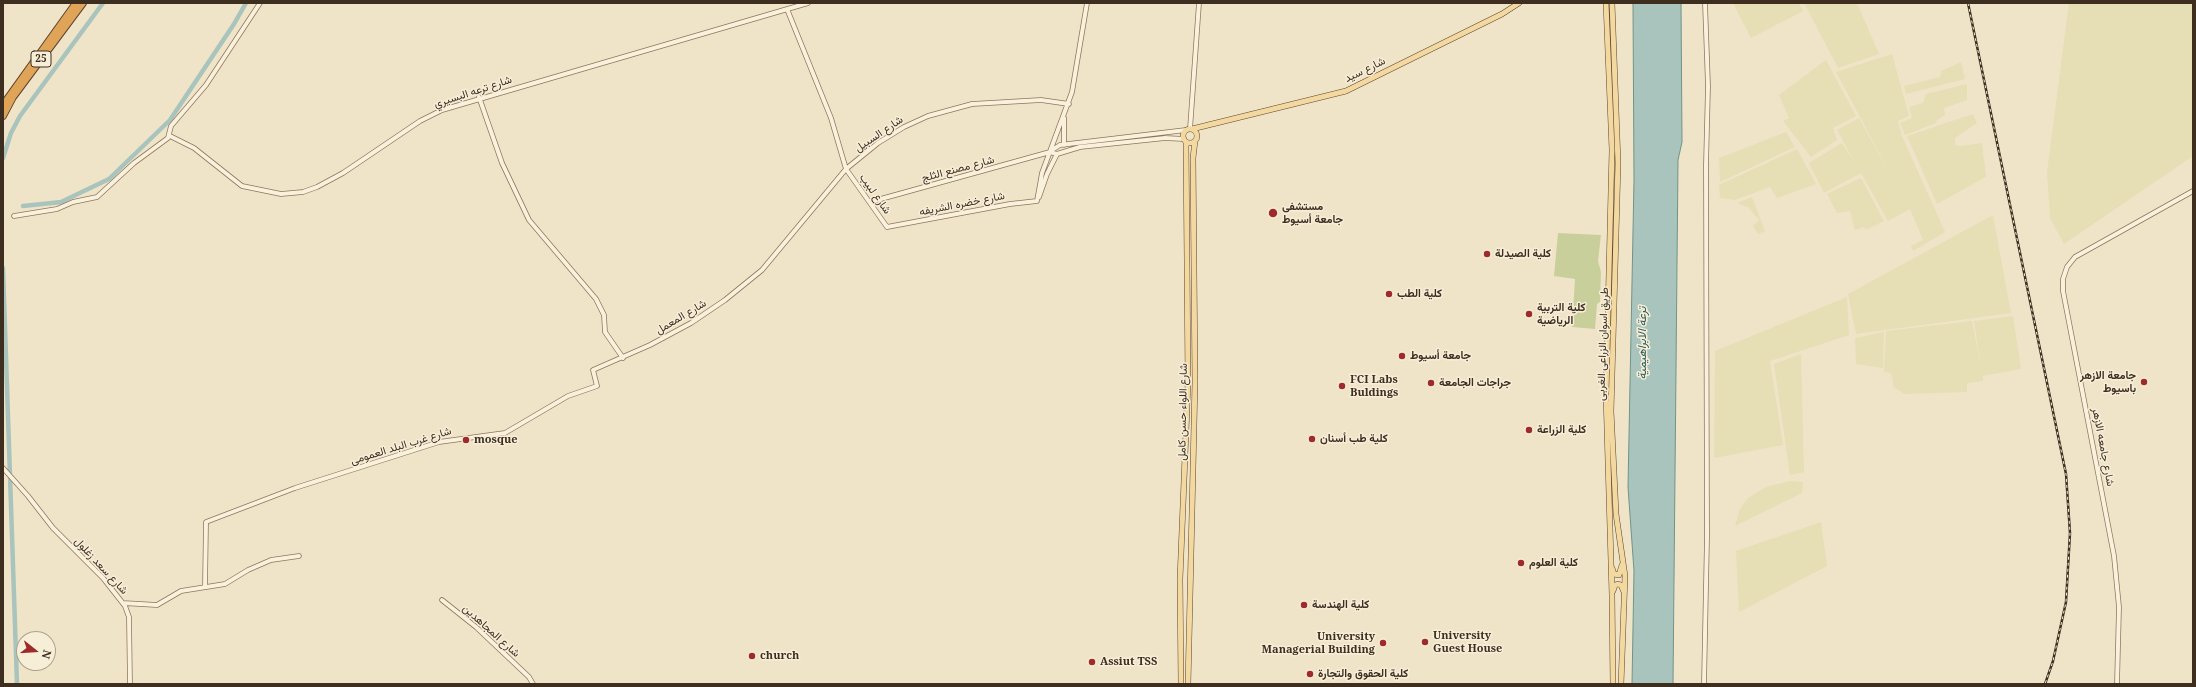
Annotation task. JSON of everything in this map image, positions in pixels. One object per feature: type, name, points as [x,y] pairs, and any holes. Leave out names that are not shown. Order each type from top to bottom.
[{"type":"highway","name":"25","points":[[3,105],[76,3]]},
{"type":"highway","name":"25","points":[[3,116],[14,97],[82,3]]},
{"type":"main road","name":"شارع سيد","points":[[1189,129],[1209,126],[1346,91],[1502,14],[1519,3]]},
{"type":"main road","name":"طريق اسوان الزراعى الغربى","points":[[1606,3],[1612,150],[1606,364],[1613,684]]},
{"type":"main road","name":"طريق اسوان الزراعى الغربى","points":[[1612,3],[1618,163],[1611,411],[1616,514],[1625,576],[1621,684]]},
{"type":"main road","points":[[1185,140],[1191,143],[1209,126]]},
{"type":"main road","points":[[1189,129],[1197,133],[1196,139]]},
{"type":"main road","name":"شارع اللواء حسن كامل","points":[[1182,684],[1180,579],[1188,382],[1185,140],[1189,129]]},
{"type":"main road","name":"شارع اللواء حسن كامل","points":[[1188,684],[1189,580],[1195,382],[1193,158],[1196,139]]},
{"type":"main road","points":[[1187,293],[1194,292]]},
{"type":"main road","points":[[1188,382],[1195,382]]},
{"type":"main road","points":[[1184,454],[1193,454]]},
{"type":"main road","points":[[1611,566],[1614,574],[1619,575],[1622,560]]},
{"type":"main road","points":[[1180,579],[1189,580]]},
{"type":"main road","points":[[1612,595],[1616,584],[1621,585],[1624,593]]},
{"type":"street","points":[[14,216],[57,209],[73,202],[97,197],[170,136],[171,126],[206,85],[260,3]]},
{"type":"street","name":"شارع ترعه البسيري","points":[[170,136],[194,148],[239,185],[267,192],[296,193],[317,187],[343,173],[427,117],[479,98],[808,3]]},
{"type":"street","points":[[1037,201],[1039,183],[1069,104],[1087,3]]},
{"type":"street","points":[[1189,129],[1199,3]]},
{"type":"street","points":[[1704,684],[1707,537],[1706,152],[1708,86],[1705,3]]},
{"type":"street","name":"شارع لبيب","points":[[787,9],[831,118],[846,169],[886,226],[890,228]]},
{"type":"street","points":[[479,98],[502,163],[529,220],[596,299],[604,315],[605,332],[623,358]]},
{"type":"street","name":"شارع السبيل","points":[[768,263],[846,169],[897,130],[922,118],[964,106],[996,102],[1041,100],[1069,104]]},
{"type":"street","points":[[1064,145],[1062,137],[1065,112]]},
{"type":"street","name":"شارع سيد","points":[[1050,152],[1056,147],[1064,145],[1189,129]]},
{"type":"street","points":[[1050,152],[1057,154],[1080,147],[1165,138],[1185,140]]},
{"type":"street","name":"شارع مصنع الثلج","points":[[870,202],[1050,152]]},
{"type":"street","points":[[1037,201],[1046,174],[1057,154]]},
{"type":"street","name":"شارع جامعه الازهر","points":[[2117,684],[2119,607],[2114,556],[2063,291],[2062,279],[2067,267],[2075,257],[2193,191]]},
{"type":"street","name":"شارع خضره الشريفه","points":[[890,228],[1010,204],[1037,201]]},
{"type":"street","name":"شارع المعمل","points":[[597,386],[593,370],[623,358],[678,330],[708,312],[737,290],[768,263]]},
{"type":"street","name":"شارع غرب البلد العمومى","points":[[206,587],[204,539],[206,521],[299,487],[439,442],[505,433],[568,396],[597,386]]},
{"type":"street","name":"شارع سعد زغلول","points":[[3,468],[28,496],[53,528],[100,574],[123,603],[129,615],[130,684]]},
{"type":"street","points":[[123,603],[157,605],[181,591],[225,584],[248,570],[270,560],[298,556]]},
{"type":"street","name":"شارع المجاهدين","points":[[442,600],[476,627],[527,675],[533,684]]},
{"type":"shaded area","points":[[1733,3],[1799,3],[1803,11],[1751,38]]},
{"type":"shaded area","points":[[1804,3],[1857,3],[1879,54],[1838,68]]},
{"type":"shaded area","points":[[2069,3],[2193,3],[2193,156],[2064,244],[2050,218],[2047,172]]},
{"type":"shaded area","points":[[1892,54],[1909,116],[1898,121],[1902,136],[1945,232],[1913,251],[1911,246],[1923,240],[1910,209],[1888,221],[1861,173],[1824,193],[1809,163],[1842,143],[1855,163],[1837,130],[1859,118],[1893,179],[1836,72]]},
{"type":"shaded area","points":[[1826,60],[1856,116],[1833,128],[1837,140],[1811,157],[1783,121],[1789,118],[1779,95]]},
{"type":"shaded area","points":[[1961,62],[1965,79],[1906,94],[1904,86],[1940,77],[1941,71]]},
{"type":"shaded area","points":[[1967,84],[1967,100],[1944,108],[1945,115],[1937,120],[1936,123],[1905,135],[1900,123],[1912,118],[1909,107],[1923,103],[1926,94]]},
{"type":"shaded area","points":[[1973,114],[1977,123],[1955,138],[1955,145],[1960,146],[1982,143],[1986,177],[1937,204],[1907,136]]},
{"type":"shaded area","points":[[1786,132],[1795,147],[1720,182],[1719,158]]},
{"type":"shaded area","points":[[1797,149],[1816,184],[1777,198],[1770,187],[1735,200],[1720,198],[1719,185]]},
{"type":"shaded area","points":[[1861,178],[1884,221],[1866,230],[1864,227],[1855,230],[1850,211],[1837,213],[1827,194]]},
{"type":"shaded area","points":[[1752,197],[1765,231],[1758,234],[1753,226],[1759,220],[1749,208],[1737,203]]},
{"type":"shaded area","points":[[1993,215],[2011,313],[1856,334],[1848,294]]},
{"type":"shaded area","points":[[1847,297],[1849,335],[1770,361],[1783,445],[1714,458],[1715,351]]},
{"type":"shaded area","points":[[2013,316],[2021,369],[1983,376],[1983,381],[1967,383],[1967,392],[1904,394],[1894,387],[1891,373],[1884,372],[1886,331],[1972,321],[1980,362],[1974,321]]},
{"type":"shaded area","points":[[1884,332],[1883,368],[1856,364],[1855,338]]},
{"type":"shaded area","points":[[1801,354],[1804,472],[1790,475],[1774,364]]},
{"type":"shaded area","points":[[1790,481],[1803,482],[1802,493],[1735,526],[1740,509],[1748,498],[1766,487]]},
{"type":"shaded area","points":[[1821,522],[1827,566],[1739,612],[1736,551]]},
{"type":"green space","points":[[1558,233],[1601,235],[1598,261],[1601,272],[1600,302],[1597,304],[1595,329],[1572,327],[1575,279],[1554,276]]},
{"type":"water","name":"ترعة الابراهيمية","points":[[1633,3],[1681,3],[1682,142],[1678,160],[1673,684],[1632,684],[1634,571],[1628,487],[1634,180]]},
{"type":"waterway","points":[[3,158],[11,133],[20,116],[103,3]]},
{"type":"waterway","points":[[23,206],[61,202],[109,179],[170,120],[234,24],[246,3]]},
{"type":"waterway","points":[[3,268],[17,684]]},
{"type":"railway","points":[[1968,3],[2066,474],[2070,533],[2066,602],[2053,661],[2045,684]]},
{"type":"place","name":"مستشفی جامعة أسيوط","points":[[1273,213]]},
{"type":"place","name":"كلية الصيدلة","points":[[1487,254]]},
{"type":"place","name":"كلية الطب","points":[[1389,294]]},
{"type":"place","name":"كلية التربية الرياضية","points":[[1529,314]]},
{"type":"place","name":"جامعة أسيوط","points":[[1402,356]]},
{"type":"place","name":"جامعة الازهر باسيوط","points":[[2144,382]]},
{"type":"place","name":"جراجات الجامعة","points":[[1431,383]]},
{"type":"place","name":"FCI Labs Buldings","points":[[1342,386]]},
{"type":"place","name":"كلية الزراعة","points":[[1529,430]]},
{"type":"place","name":"كلية طب أسنان","points":[[1312,439]]},
{"type":"place","name":"mosque","points":[[466,440]]},
{"type":"place","name":"كلية العلوم","points":[[1521,563]]},
{"type":"place","name":"كلية الهندسة","points":[[1304,605]]},
{"type":"place","name":"University Guest House","points":[[1425,642]]},
{"type":"place","name":"University Managerial Building","points":[[1383,643]]},
{"type":"place","name":"church","points":[[752,656]]},
{"type":"place","name":"Assiut TSS","points":[[1092,662]]},
{"type":"place","name":"كلية الحقوق والتجارة","points":[[1310,674]]}]
